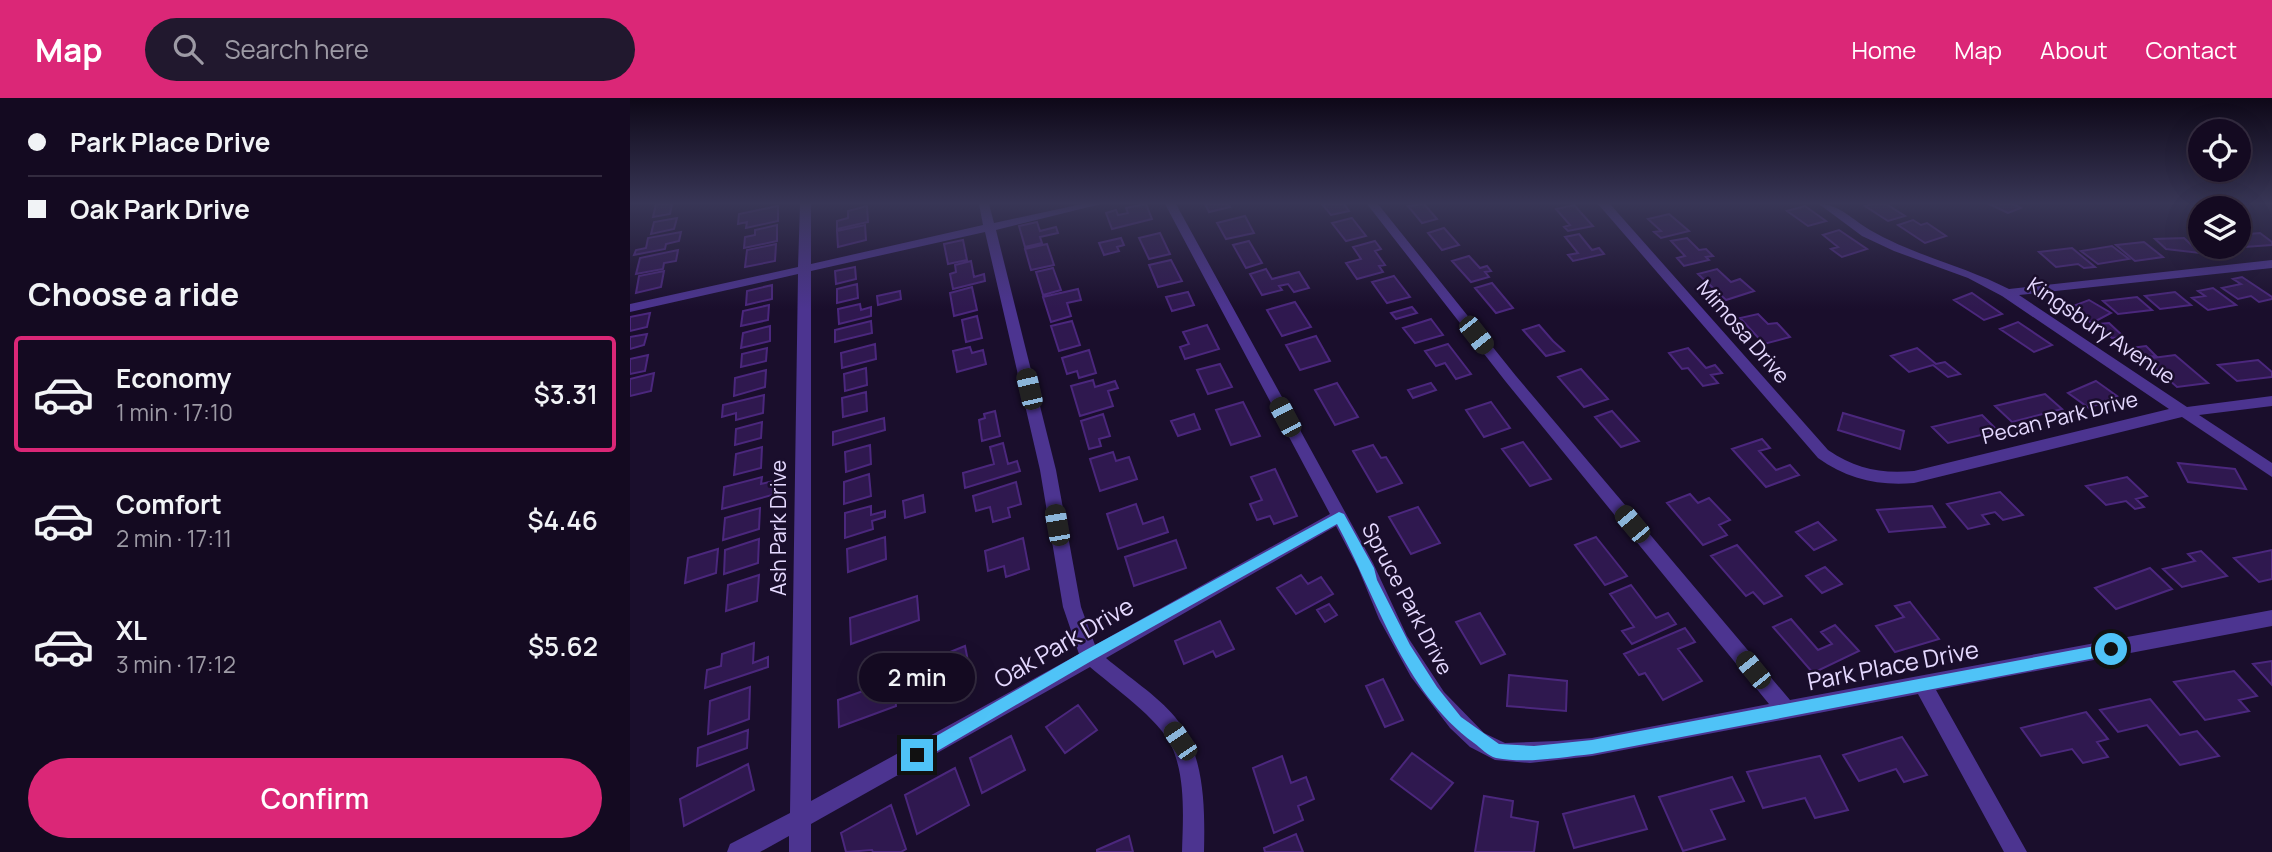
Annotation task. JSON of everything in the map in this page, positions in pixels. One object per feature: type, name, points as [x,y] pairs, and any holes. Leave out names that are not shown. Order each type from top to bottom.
[{"type":"street","name":"Ash Park Drive","points":[[800,852],[804,239]]},
{"type":"street","points":[[630,308],[936,239]]},
{"type":"street","points":[[993,239],[1048,470],[1072,607],[1089,655],[1167,722],[1180,741],[1189,771],[1194,821],[1193,852]]},
{"type":"street","name":"Spruce Park Drive","points":[[1189,239],[1367,568],[1370,581],[1405,649],[1432,692],[1456,722],[1482,743]]},
{"type":"street","points":[[1399,239],[1511,379],[1787,711]]},
{"type":"street","name":"Mimosa Drive","points":[[1635,239],[1823,454],[1839,467],[1860,475]]},
{"type":"street","name":"Kingsbury Avenue","points":[[1879,239],[1972,275],[2007,293],[2272,471]]},
{"type":"street","points":[[2007,293],[2272,264]]},
{"type":"street","name":"Pecan Park Drive","points":[[1860,475],[1893,480],[1914,477],[2080,434],[2184,411],[2272,401]]},
{"type":"street","name":"Oak Park Drive","points":[[738,852],[963,729],[1089,655],[1339,517]]},
{"type":"street","name":"Park Place Drive","points":[[1482,743],[1496,751],[1534,752],[1592,747],[2272,618]]},
{"type":"street","points":[[1923,685],[2017,852]]},
{"type":"building","points":[[648,239],[679,239],[666,244],[665,249],[634,255],[636,250],[646,248]]},
{"type":"building","points":[[745,239],[777,239],[777,241],[744,248]]},
{"type":"building","points":[[838,239],[866,239],[866,240],[838,247]]},
{"type":"building","points":[[1023,239],[1041,239],[1042,243],[1025,247]]},
{"type":"building","points":[[1122,239],[1124,245],[1117,247],[1119,251],[1104,255],[1099,243]]},
{"type":"building","points":[[1140,239],[1163,239],[1170,254],[1149,259]]},
{"type":"building","points":[[1433,239],[1454,239],[1459,245],[1442,250]]},
{"type":"building","points":[[1567,239],[1583,239],[1592,250],[1599,248],[1604,254],[1573,261],[1568,255],[1578,253]]},
{"type":"building","points":[[1688,239],[1699,250],[1706,249],[1713,256],[1706,257],[1709,260],[1684,266],[1677,258],[1685,256],[1671,241]]},
{"type":"building","points":[[1828,239],[1853,239],[1867,249],[1842,257],[1831,249],[1838,247]]},
{"type":"building","points":[[1919,239],[1936,239],[1925,243]]},
{"type":"building","points":[[2155,239],[2185,239],[2188,242],[2188,252],[2166,249]]},
{"type":"building","points":[[2251,239],[2268,239],[2272,245],[2251,246]]},
{"type":"building","points":[[963,240],[967,260],[948,264],[944,244]]},
{"type":"building","points":[[1249,241],[1262,263],[1246,268],[1233,245]]},
{"type":"building","points":[[1375,241],[1381,249],[1375,251],[1385,265],[1379,266],[1383,272],[1357,279],[1346,263],[1361,259],[1353,247]]},
{"type":"building","points":[[2144,242],[2163,257],[2135,261],[2116,245]]},
{"type":"building","points":[[776,244],[775,261],[745,267],[747,250]]},
{"type":"building","points":[[1047,244],[1054,265],[1031,270],[1025,249]]},
{"type":"building","points":[[2112,246],[2129,259],[2098,264],[2081,251]]},
{"type":"building","points":[[2072,248],[2095,267],[2084,268],[2078,264],[2056,267],[2039,252]]},
{"type":"building","points":[[678,250],[676,261],[664,263],[663,269],[636,274],[640,258]]},
{"type":"building","points":[[1469,256],[1480,268],[1487,266],[1491,271],[1485,272],[1489,277],[1471,282],[1452,261]]},
{"type":"building","points":[[1171,260],[1182,281],[1158,287],[1149,265]]},
{"type":"building","points":[[971,261],[974,277],[984,274],[985,281],[953,289],[950,274],[956,272],[955,265]]},
{"type":"building","points":[[855,267],[856,279],[836,284],[835,271]]},
{"type":"building","points":[[1053,268],[1061,290],[1043,295],[1036,272]]},
{"type":"building","points":[[1266,269],[1272,279],[1299,272],[1309,288],[1294,292],[1288,284],[1279,286],[1282,290],[1262,295],[1250,274]]},
{"type":"building","points":[[1717,269],[1731,282],[1740,279],[1754,291],[1726,300],[1698,274]]},
{"type":"building","points":[[664,271],[661,287],[636,293],[639,276]]},
{"type":"building","points":[[1394,276],[1410,297],[1387,303],[1372,282]]},
{"type":"building","points":[[2242,277],[2272,299],[2259,302],[2251,296],[2238,299],[2222,288],[2241,284],[2233,279]]},
{"type":"building","points":[[1492,283],[1513,308],[1496,313],[1475,288]]},
{"type":"building","points":[[857,284],[858,298],[837,303],[837,289]]},
{"type":"building","points":[[772,285],[772,299],[746,305],[747,291]]},
{"type":"building","points":[[972,287],[977,310],[954,316],[950,293]]},
{"type":"building","points":[[2213,288],[2236,305],[2208,310],[2192,298],[2205,296],[2198,291]]},
{"type":"building","points":[[1078,289],[1081,300],[1067,303],[1071,316],[1051,322],[1043,297]]},
{"type":"building","points":[[900,291],[901,299],[878,305],[877,296]]},
{"type":"building","points":[[1188,292],[1194,305],[1172,311],[1166,297]]},
{"type":"building","points":[[2175,292],[2191,305],[2160,309],[2145,296]]},
{"type":"building","points":[[1972,293],[2002,314],[1984,320],[1954,300]]},
{"type":"building","points":[[2137,297],[2152,310],[2118,314],[2103,301]]},
{"type":"building","points":[[2089,300],[2111,313],[2092,323],[2068,308]]},
{"type":"building","points":[[1295,302],[1311,327],[1282,336],[1267,310]]},
{"type":"building","points":[[860,304],[861,310],[871,307],[871,316],[839,324],[838,309]]},
{"type":"building","points":[[769,305],[768,320],[741,326],[743,311]]},
{"type":"building","points":[[1412,307],[1417,313],[1396,319],[1391,313]]},
{"type":"building","points":[[650,313],[647,327],[630,331],[630,317]]},
{"type":"building","points":[[1758,314],[1768,324],[1777,323],[1790,337],[1764,344],[1740,318]]},
{"type":"building","points":[[977,316],[982,338],[966,342],[962,320]]},
{"type":"building","points":[[1431,319],[1443,335],[1415,343],[1403,328]]},
{"type":"building","points":[[871,321],[872,333],[835,342],[835,330]]},
{"type":"building","points":[[1072,321],[1080,345],[1059,351],[1051,326]]},
{"type":"building","points":[[2018,322],[2052,345],[2034,352],[2000,329]]},
{"type":"building","points":[[2109,323],[2124,337],[2112,338],[2097,324]]},
{"type":"building","points":[[1207,325],[1219,349],[1185,359],[1180,347],[1189,344],[1183,332]]},
{"type":"building","points":[[1539,325],[1564,351],[1546,356],[1523,330]]},
{"type":"building","points":[[770,326],[770,341],[741,348],[743,333]]},
{"type":"building","points":[[647,334],[644,345],[630,349],[630,337]]},
{"type":"building","points":[[1316,336],[1330,361],[1300,370],[1286,345]]},
{"type":"building","points":[[875,344],[876,359],[842,368],[841,353]]},
{"type":"building","points":[[1448,344],[1471,374],[1456,379],[1445,363],[1436,366],[1425,351]]},
{"type":"building","points":[[2146,346],[2156,356],[2133,358],[2123,349]]},
{"type":"building","points":[[970,347],[972,353],[983,350],[986,364],[957,372],[953,351]]},
{"type":"building","points":[[767,348],[766,361],[741,367],[742,354]]},
{"type":"building","points":[[1688,348],[1706,368],[1715,365],[1722,373],[1711,375],[1718,383],[1703,386],[1688,368],[1682,369],[1669,353]]},
{"type":"building","points":[[1917,348],[1936,364],[1945,362],[1960,374],[1948,377],[1933,365],[1909,372],[1891,356]]},
{"type":"building","points":[[1089,350],[1096,373],[1079,378],[1077,371],[1067,374],[1062,358]]},
{"type":"building","points":[[648,355],[645,371],[630,374],[630,359]]},
{"type":"building","points":[[2175,355],[2208,383],[2177,387],[2145,359]]},
{"type":"building","points":[[2258,360],[2272,372],[2272,377],[2237,381],[2218,365]]},
{"type":"building","points":[[1220,364],[1232,387],[1208,394],[1197,370]]},
{"type":"building","points":[[866,368],[867,385],[845,391],[844,374]]},
{"type":"building","points":[[1581,369],[1608,399],[1584,407],[1558,377]]},
{"type":"building","points":[[766,370],[765,387],[734,396],[735,378]]},
{"type":"building","points":[[654,373],[651,391],[630,396],[630,379]]},
{"type":"building","points":[[1093,380],[1095,387],[1115,381],[1118,388],[1108,391],[1113,406],[1080,416],[1071,386]]},
{"type":"building","points":[[2096,381],[2117,396],[2089,408],[2068,393]]},
{"type":"building","points":[[1337,383],[1358,417],[1335,425],[1315,390]]},
{"type":"building","points":[[1431,383],[1436,390],[1413,398],[1408,390]]},
{"type":"building","points":[[866,392],[867,411],[843,417],[842,398]]},
{"type":"building","points":[[2045,394],[2062,409],[2012,422],[1995,406]]},
{"type":"building","points":[[764,395],[763,413],[736,420],[736,413],[722,417],[723,405]]},
{"type":"building","points":[[1243,402],[1260,436],[1231,445],[1216,410]]},
{"type":"building","points":[[1491,402],[1510,428],[1484,437],[1466,410]]},
{"type":"building","points":[[995,411],[1000,436],[982,441],[979,420],[985,418],[984,414]]},
{"type":"building","points":[[1612,411],[1639,441],[1621,447],[1595,417]]},
{"type":"building","points":[[1843,413],[1904,431],[1900,449],[1838,430]]},
{"type":"building","points":[[1103,414],[1110,436],[1099,439],[1101,446],[1089,449],[1081,421]]},
{"type":"building","points":[[1194,414],[1200,429],[1178,436],[1171,421]]},
{"type":"building","points":[[1982,415],[1998,431],[1948,443],[1932,427]]},
{"type":"building","points":[[884,418],[885,430],[833,445],[833,432]]},
{"type":"building","points":[[762,422],[761,438],[735,445],[736,429]]},
{"type":"building","points":[[1762,439],[1770,448],[1759,451],[1776,470],[1790,465],[1799,475],[1766,487],[1732,449]]},
{"type":"building","points":[[1523,442],[1551,479],[1530,486],[1502,449]]},
{"type":"building","points":[[1003,443],[1008,464],[1017,461],[1020,471],[965,488],[963,473],[994,464],[990,447]]},
{"type":"building","points":[[870,445],[871,464],[846,472],[845,452]]},
{"type":"building","points":[[1373,445],[1381,458],[1386,457],[1402,483],[1377,492],[1353,451]]},
{"type":"building","points":[[762,447],[761,468],[734,475],[736,454]]},
{"type":"building","points":[[1113,452],[1116,461],[1129,457],[1137,479],[1100,491],[1090,459]]},
{"type":"building","points":[[2178,463],[2235,469],[2246,489],[2188,482]]},
{"type":"building","points":[[1275,469],[1297,516],[1274,524],[1270,516],[1257,520],[1250,504],[1262,500],[1251,477]]},
{"type":"building","points":[[869,474],[871,496],[844,504],[844,482]]},
{"type":"building","points":[[762,477],[761,484],[773,481],[772,495],[722,509],[724,487]]},
{"type":"building","points":[[2127,477],[2147,496],[2136,499],[2144,507],[2135,509],[2126,501],[2106,505],[2086,486]]},
{"type":"building","points":[[1016,482],[1021,504],[1008,508],[1010,517],[993,522],[990,507],[976,511],[973,496]]},
{"type":"building","points":[[2000,492],[2023,515],[2003,520],[1995,512],[1982,515],[1989,524],[1968,529],[1947,504]]},
{"type":"building","points":[[1690,494],[1698,503],[1709,498],[1730,520],[1719,525],[1727,535],[1703,545],[1667,503]]},
{"type":"building","points":[[923,495],[925,512],[905,518],[903,501]]},
{"type":"building","points":[[1136,504],[1143,524],[1163,517],[1168,532],[1118,549],[1107,514]]},
{"type":"building","points":[[871,506],[871,515],[885,511],[885,517],[872,521],[873,529],[845,538],[845,513]]},
{"type":"building","points":[[1932,506],[1945,527],[1889,532],[1877,510]]},
{"type":"building","points":[[1418,507],[1440,543],[1411,554],[1389,517]]},
{"type":"building","points":[[760,508],[759,529],[723,540],[725,518]]},
{"type":"building","points":[[1818,522],[1836,540],[1814,550],[1796,532]]},
{"type":"building","points":[[885,537],[886,559],[848,572],[847,549]]},
{"type":"building","points":[[1596,537],[1627,576],[1605,585],[1575,545]]},
{"type":"building","points":[[1023,538],[1029,569],[1006,577],[1004,566],[988,571],[985,551]]},
{"type":"building","points":[[759,539],[758,563],[724,574],[725,550]]},
{"type":"building","points":[[1176,540],[1186,568],[1134,586],[1125,557]]},
{"type":"building","points":[[1737,545],[1782,596],[1764,604],[1753,592],[1746,596],[1711,556]]},
{"type":"building","points":[[718,549],[716,573],[685,583],[688,558]]},
{"type":"building","points":[[2272,550],[2272,579],[2259,582],[2234,558]]},
{"type":"building","points":[[2201,551],[2227,576],[2182,587],[2163,569],[2195,561],[2188,554]]},
{"type":"building","points":[[1825,567],[1842,584],[1822,593],[1806,576]]},
{"type":"building","points":[[2150,568],[2172,589],[2116,609],[2095,588]]},
{"type":"building","points":[[759,575],[757,601],[726,611],[728,585]]},
{"type":"building","points":[[1301,575],[1308,584],[1321,577],[1333,594],[1296,614],[1277,588]]},
{"type":"building","points":[[1631,585],[1656,618],[1668,613],[1676,624],[1632,644],[1622,631],[1634,627],[1610,594]]},
{"type":"building","points":[[917,596],[919,620],[851,644],[850,618]]},
{"type":"building","points":[[1910,602],[1939,639],[1895,652],[1876,626],[1904,617],[1895,606]]},
{"type":"building","points":[[1329,604],[1337,615],[1325,622],[1317,610]]},
{"type":"building","points":[[1480,613],[1505,654],[1481,664],[1456,622]]},
{"type":"building","points":[[1791,619],[1818,650],[1832,644],[1821,632],[1835,625],[1859,651],[1813,673],[1773,627]]},
{"type":"building","points":[[1220,621],[1234,649],[1216,657],[1213,651],[1184,664],[1175,641]]},
{"type":"building","points":[[1685,628],[1695,642],[1678,649],[1702,681],[1663,700],[1645,673],[1639,675],[1624,654]]},
{"type":"building","points":[[754,643],[753,663],[768,657],[768,667],[705,688],[707,670],[721,666],[722,654]]},
{"type":"building","points":[[965,646],[970,671],[910,695],[906,670]]},
{"type":"building","points":[[2272,661],[2272,685],[2253,664]]},
{"type":"building","points":[[2234,671],[2257,696],[2239,700],[2249,711],[2205,720],[2174,682]]},
{"type":"building","points":[[1509,675],[1567,681],[1566,711],[1507,706]]},
{"type":"building","points":[[1383,679],[1403,720],[1385,727],[1366,686]]},
{"type":"building","points":[[894,680],[896,706],[839,727],[838,700]]},
{"type":"building","points":[[750,687],[749,719],[708,734],[710,701]]},
{"type":"building","points":[[2150,699],[2180,735],[2197,731],[2219,756],[2180,765],[2147,725],[2118,732],[2100,710]]},
{"type":"building","points":[[1078,705],[1097,730],[1065,753],[1046,727]]},
{"type":"building","points":[[2086,712],[2108,739],[2097,742],[2108,757],[2083,763],[2072,749],[2041,756],[2021,728]]},
{"type":"building","points":[[748,730],[747,748],[697,766],[698,748]]},
{"type":"building","points":[[1011,736],[1025,770],[982,793],[970,758]]},
{"type":"building","points":[[1902,737],[1927,775],[1904,782],[1896,769],[1859,781],[1843,755]]},
{"type":"building","points":[[1412,753],[1453,783],[1431,809],[1391,779]]},
{"type":"building","points":[[1282,756],[1291,783],[1306,777],[1314,799],[1298,806],[1303,820],[1274,833],[1253,768]]},
{"type":"building","points":[[1820,756],[1848,810],[1815,818],[1805,798],[1763,808],[1747,772]]},
{"type":"building","points":[[748,764],[754,790],[684,826],[680,799]]},
{"type":"building","points":[[955,768],[969,805],[917,834],[905,795]]},
{"type":"building","points":[[1732,777],[1744,801],[1711,810],[1725,839],[1683,851],[1659,797]]},
{"type":"building","points":[[1484,796],[1513,801],[1511,817],[1538,822],[1534,852],[1475,852]]},
{"type":"building","points":[[1634,796],[1647,829],[1574,848],[1563,814]]},
{"type":"building","points":[[891,805],[906,849],[901,852],[846,852],[841,833]]},
{"type":"building","points":[[1296,834],[1303,852],[1265,852],[1264,848]]},
{"type":"building","points":[[1129,836],[1133,852],[1097,852],[1097,850]]},
{"type":"route","points":[[917,755],[1089,655],[1339,517],[1367,568],[1370,581],[1405,649],[1432,692],[1456,722],[1496,751],[1534,752],[1592,747],[2111,649]]}]
